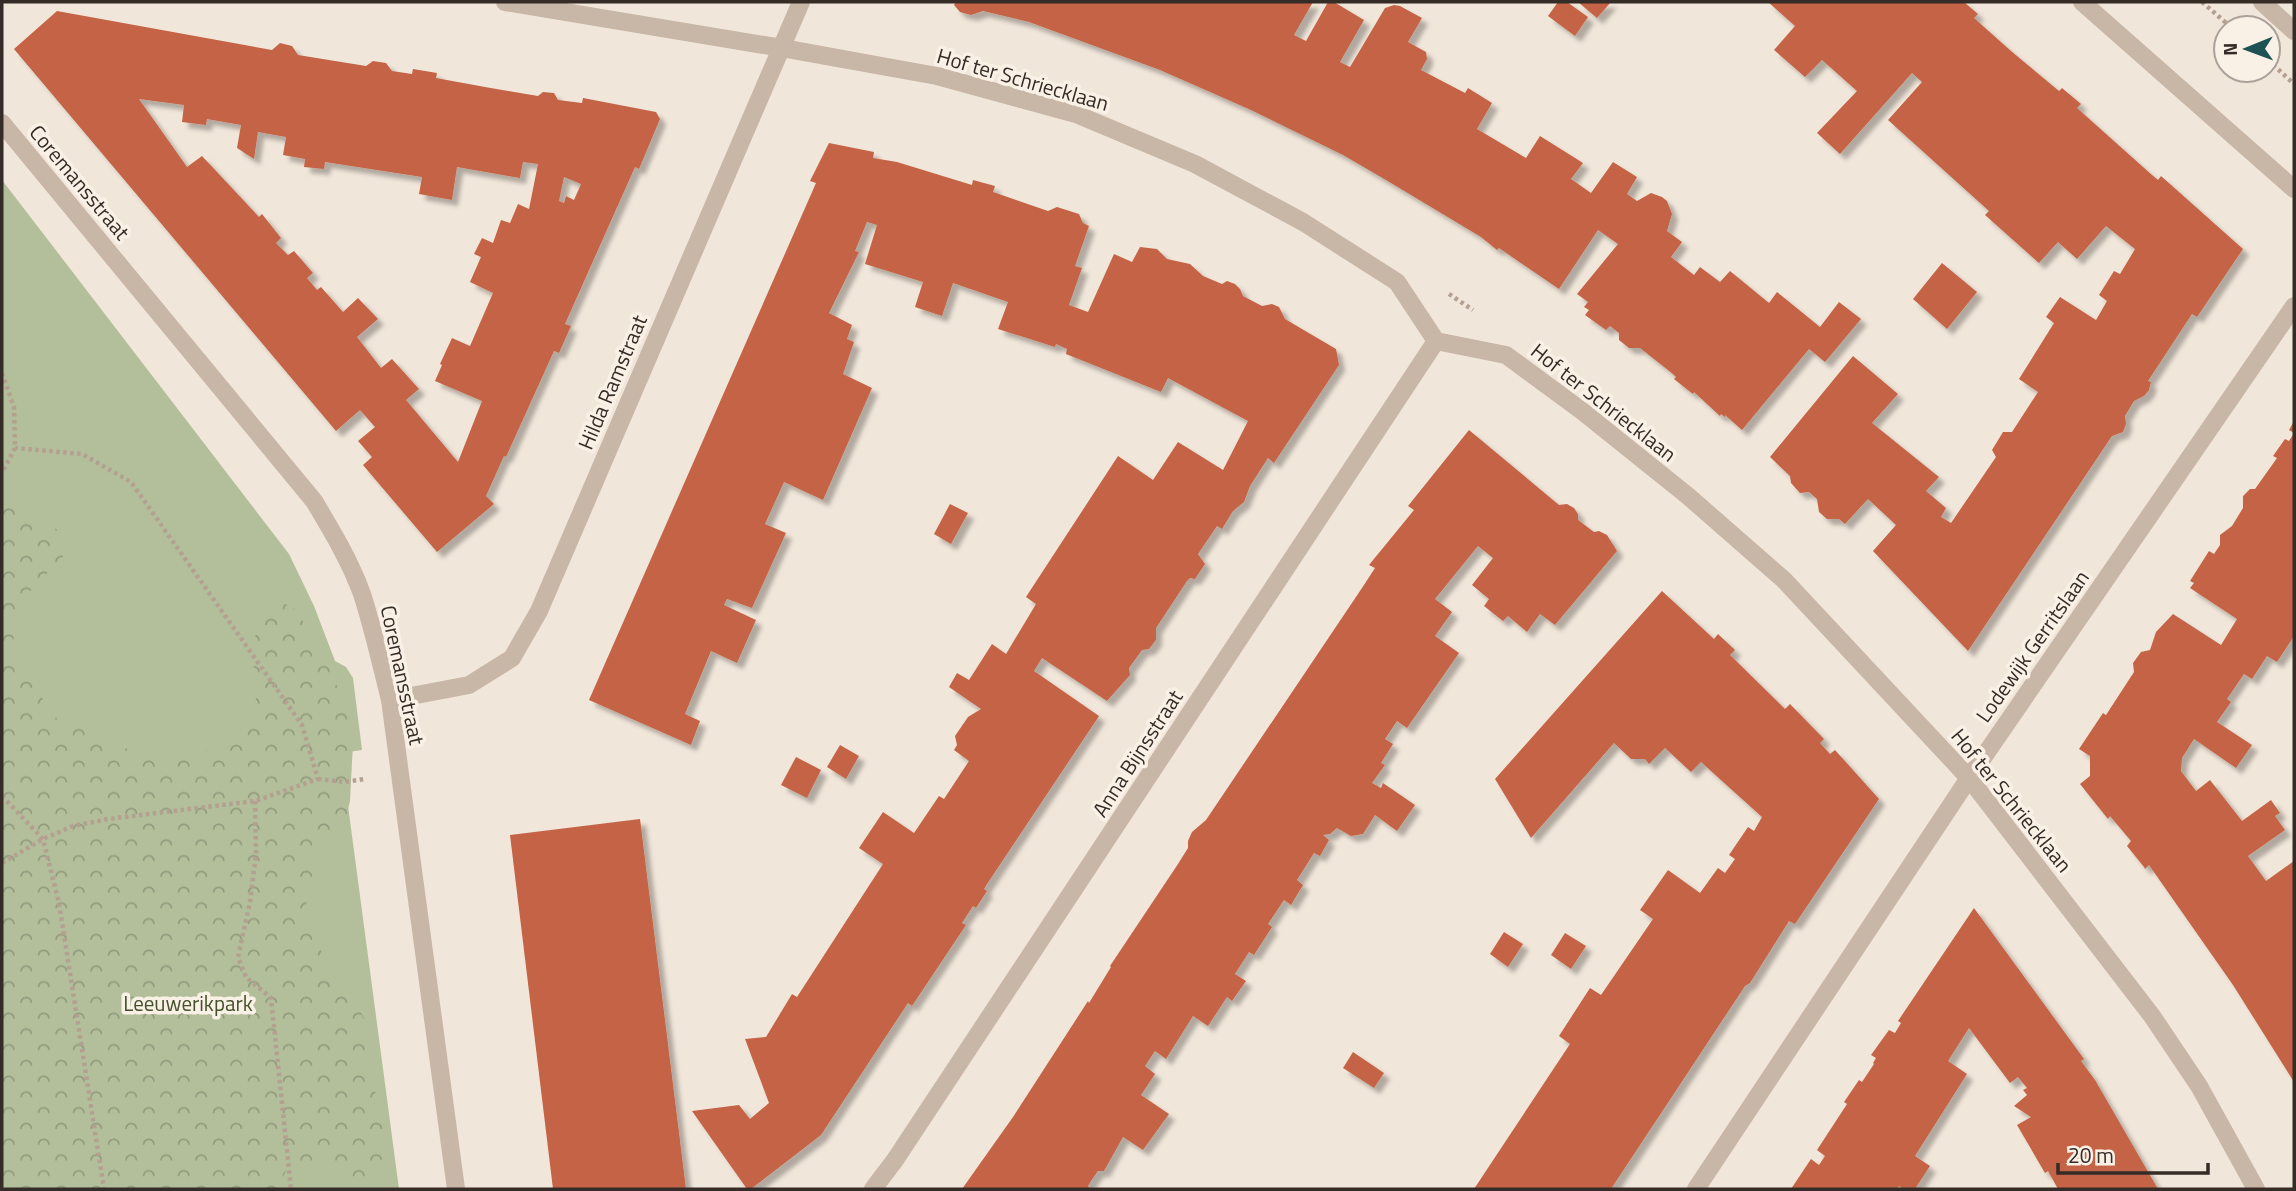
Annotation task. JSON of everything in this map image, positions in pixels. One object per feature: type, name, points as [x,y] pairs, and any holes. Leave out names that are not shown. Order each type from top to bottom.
[{"type":"street","name":"Hof ter Schriecklaan","points":[[505,2],[937,76],[1076,114],[1195,164],[1303,222],[1397,282],[1436,341],[1506,355],[1689,496],[1784,580],[1969,778],[2152,1016],[2199,1086],[2256,1189]]},
{"type":"street","name":"Hilda Ramstraat","points":[[390,700],[468,685],[512,658],[539,611],[801,2]]},
{"type":"street","points":[[2082,2],[2294,190]]},
{"type":"street","points":[[2262,2],[2294,31]]},
{"type":"street","name":"Coremansstraat","points":[[2,123],[314,501],[341,546],[361,592],[390,700],[456,1189]]},
{"type":"street","name":"Lodewijk Gerritslaan","points":[[1696,1189],[1969,778],[2294,306]]},
{"type":"street","name":"Anna Bijnsstraat","points":[[873,1189],[1436,341]]},
{"type":"path","points":[[2203,2],[2216,14]]},
{"type":"path","points":[[2,373],[14,407],[15,448],[2,473]]},
{"type":"path","points":[[15,448],[82,454],[131,482],[302,725],[318,779]]},
{"type":"path","points":[[2,863],[43,839],[73,826],[108,819],[256,801],[318,779],[345,782]]},
{"type":"path","points":[[2,796],[43,839],[59,903],[104,1189]]},
{"type":"path","points":[[256,801],[256,853],[250,902],[238,957],[246,977],[271,998],[291,1189]]},
{"type":"green space","name":"Leeuwerikpark","points":[[2,180],[289,554],[314,606],[335,661],[346,667],[353,678],[362,750],[341,753],[399,1189],[2,1189]]},
{"type":"green space","name":"Leeuwerikpark","points":[[2,501],[66,534],[69,550],[18,604],[13,643],[30,680],[56,718],[81,728],[104,742],[172,759],[222,747],[256,702],[252,642],[275,598],[296,610],[327,661],[346,709],[353,743],[350,801],[345,822],[315,862],[306,905],[324,959],[350,992],[366,1022],[371,1075],[384,1127],[384,1157],[363,1180],[291,1159],[278,1189],[2,1189]]},
{"type":"building","points":[[956,2],[1313,2],[1294,35],[1306,41],[1328,2],[1334,2],[1364,20],[1340,62],[1350,67],[1385,8],[1400,6],[1422,18],[1408,42],[1426,52],[1427,59],[1421,70],[1465,93],[1468,88],[1492,103],[1477,129],[1526,158],[1540,136],[1583,163],[1571,179],[1591,193],[1613,162],[1637,177],[1627,194],[1637,201],[1651,193],[1667,201],[1672,214],[1667,231],[1682,242],[1671,257],[1694,275],[1700,267],[1720,282],[1730,271],[1769,303],[1777,292],[1820,327],[1839,302],[1861,319],[1825,362],[1809,349],[1742,430],[1725,415],[1720,416],[1640,348],[1629,348],[1619,340],[1619,333],[1610,326],[1606,330],[1585,315],[1589,310],[1584,307],[1588,302],[1577,294],[1618,244],[1598,230],[1559,289],[1499,248],[1497,250],[1481,237],[1343,155],[1251,110],[1160,70],[1029,22],[983,11],[971,15],[960,12],[954,5]]},
{"type":"building","points":[[1558,2],[1567,2],[1588,17],[1575,36],[1548,16]]},
{"type":"building","points":[[1578,2],[1611,2],[1597,18]]},
{"type":"building","points":[[1768,2],[1964,2],[1978,14],[1974,18],[2011,51],[2059,91],[2062,88],[2081,104],[2077,108],[2158,180],[2161,176],[2243,249],[2197,317],[2192,314],[2148,381],[2151,382],[2149,390],[2134,401],[2125,416],[2123,432],[2112,436],[1968,651],[1873,551],[1896,525],[1868,499],[1845,524],[1839,519],[1827,519],[1819,512],[1817,499],[1809,492],[1800,493],[1791,483],[1790,476],[1770,457],[1853,356],[1898,394],[1872,423],[1939,477],[1926,491],[1946,508],[1941,517],[1951,523],[1996,457],[1992,450],[2003,432],[2012,432],[2038,392],[2019,379],[2054,323],[2046,317],[2060,297],[2096,320],[2107,301],[2099,295],[2114,271],[2120,274],[2135,249],[2106,226],[2077,259],[2058,242],[2039,263],[1985,215],[1989,211],[1888,120],[1922,82],[1912,73],[1840,154],[1817,133],[1857,91],[1822,60],[1805,77],[1774,50],[1795,26]]},
{"type":"building","points":[[57,11],[272,50],[280,43],[292,46],[298,55],[366,66],[373,61],[386,63],[392,71],[412,74],[413,69],[437,73],[436,78],[485,87],[538,96],[543,92],[554,93],[558,100],[582,103],[583,98],[656,112],[660,119],[639,169],[635,167],[565,324],[571,326],[559,353],[554,351],[486,496],[494,504],[437,552],[363,465],[372,457],[358,441],[375,427],[360,410],[336,431],[14,49]],"holes":[[[139,99],[184,105],[182,122],[206,125],[207,119],[241,125],[237,148],[254,159],[258,132],[286,137],[283,155],[305,159],[304,167],[324,169],[325,162],[422,177],[419,194],[452,200],[457,167],[520,178],[523,162],[538,164],[529,209],[518,204],[510,223],[501,220],[493,243],[482,238],[474,254],[481,257],[470,282],[493,293],[470,346],[452,338],[435,381],[482,401],[458,462],[406,400],[419,389],[392,359],[381,368],[357,337],[378,319],[358,298],[343,312],[321,287],[317,290],[307,278],[313,273],[294,251],[288,255],[276,243],[281,238],[262,214],[259,217],[202,156],[187,167]],[[564,177],[581,184],[574,200],[566,196],[564,203],[559,201]]]},
{"type":"building","points":[[829,143],[874,152],[873,158],[897,162],[972,185],[973,180],[995,186],[993,192],[1048,211],[1057,207],[1079,214],[1083,223],[1089,226],[1075,266],[1082,268],[1069,305],[1088,312],[1114,254],[1132,262],[1140,247],[1157,249],[1167,259],[1190,264],[1203,276],[1222,284],[1227,281],[1235,284],[1243,296],[1262,306],[1272,304],[1279,307],[1285,319],[1336,349],[1339,365],[1274,463],[1268,458],[1250,486],[1244,502],[1233,511],[1222,529],[1217,526],[1198,554],[1205,564],[1195,579],[1190,578],[1187,581],[1156,628],[1156,640],[1149,649],[1142,650],[1129,668],[1130,675],[1107,701],[1042,658],[1034,671],[1099,716],[987,884],[984,889],[987,891],[976,908],[973,906],[962,923],[966,925],[912,1006],[908,1003],[821,1135],[751,1189],[747,1189],[692,1111],[739,1105],[750,1119],[769,1103],[745,1039],[766,1037],[792,994],[797,997],[883,864],[859,848],[883,812],[914,833],[939,796],[944,799],[969,761],[954,750],[957,745],[955,736],[968,717],[981,709],[949,687],[957,673],[969,680],[992,644],[1006,654],[1036,604],[1026,597],[1118,456],[1153,480],[1178,442],[1223,470],[1248,421],[1168,378],[1161,392],[1066,354],[1067,349],[1056,344],[1055,347],[998,329],[1008,302],[953,283],[942,316],[915,307],[923,282],[865,264],[877,225],[867,222],[855,251],[859,252],[829,313],[852,325],[847,339],[854,342],[843,374],[872,388],[823,500],[784,482],[765,524],[786,533],[752,608],[727,599],[724,605],[756,620],[737,663],[711,651],[685,714],[700,721],[691,745],[589,700],[816,183],[810,181]]},
{"type":"building","points":[[1942,263],[1977,292],[1947,329],[1913,299]]},
{"type":"building","points":[[1469,430],[1559,505],[1567,504],[1574,508],[1578,520],[1594,532],[1607,535],[1617,551],[1555,625],[1540,614],[1527,632],[1508,616],[1503,621],[1484,606],[1489,599],[1472,585],[1493,558],[1478,546],[1435,599],[1452,612],[1435,636],[1459,653],[1407,728],[1397,721],[1385,739],[1393,744],[1381,763],[1385,765],[1372,783],[1381,788],[1383,783],[1415,805],[1397,831],[1375,815],[1363,834],[1351,836],[1337,828],[1330,834],[1323,835],[1329,840],[1320,856],[1314,853],[1297,880],[1303,885],[1291,905],[1284,900],[1268,924],[1272,927],[1254,955],[1249,952],[1235,974],[1246,981],[1232,1001],[1227,997],[1208,1026],[1193,1016],[1166,1059],[1155,1051],[1145,1066],[1155,1074],[1141,1095],[1169,1114],[1143,1150],[1123,1137],[1104,1171],[1098,1171],[1093,1178],[1088,1186],[1090,1189],[962,1189],[1013,1117],[1088,1001],[1089,1003],[1110,966],[1188,848],[1192,832],[1206,820],[1375,568],[1369,565],[1414,510],[1408,506]]},
{"type":"building","points":[[2294,433],[2294,636],[2277,662],[2267,656],[2252,679],[2244,674],[2227,699],[2231,702],[2217,722],[2252,745],[2236,768],[2194,739],[2182,758],[2181,771],[2196,791],[2210,780],[2242,821],[2271,800],[2280,813],[2275,816],[2285,830],[2248,856],[2266,881],[2294,861],[2294,1082],[2233,985],[2149,865],[2145,869],[2127,846],[2131,841],[2110,816],[2108,819],[2080,784],[2090,776],[2090,756],[2079,749],[2103,713],[2106,715],[2134,672],[2133,663],[2141,652],[2150,650],[2156,632],[2173,614],[2221,645],[2237,619],[2190,588],[2194,583],[2190,581],[2209,551],[2214,554],[2220,545],[2220,535],[2232,526],[2243,508],[2243,496],[2250,489],[2255,489],[2277,458],[2273,456],[2285,439],[2289,441]]},
{"type":"building","points":[[950,504],[968,513],[951,544],[934,534]]},
{"type":"building","points":[[1662,591],[1714,639],[1718,634],[1735,650],[1730,655],[1785,709],[1790,704],[1824,739],[1820,743],[1830,754],[1835,750],[1879,799],[1795,924],[1789,921],[1611,1189],[1474,1189],[1570,1044],[1559,1036],[1590,988],[1601,995],[1653,919],[1640,910],[1668,870],[1700,893],[1718,868],[1725,873],[1735,859],[1729,855],[1748,827],[1754,831],[1762,817],[1701,762],[1691,772],[1665,748],[1649,764],[1645,759],[1631,759],[1614,743],[1531,838],[1495,779]]},
{"type":"building","points":[[840,745],[859,756],[846,779],[827,767]]},
{"type":"building","points":[[796,757],[821,770],[807,798],[781,785]]},
{"type":"building","points":[[640,819],[686,1189],[553,1189],[510,835]]},
{"type":"building","points":[[1974,908],[2084,1059],[2081,1061],[2095,1080],[2158,1189],[2058,1189],[2048,1171],[2045,1173],[2017,1125],[2031,1117],[2014,1106],[2027,1095],[2023,1090],[2027,1088],[2018,1077],[2010,1083],[1969,1028],[1948,1061],[1967,1074],[1915,1156],[1930,1166],[1915,1189],[1903,1189],[1899,1186],[1897,1189],[1791,1189],[1811,1159],[1819,1165],[1825,1156],[1817,1150],[1847,1104],[1844,1102],[1874,1064],[1876,1058],[1871,1055],[1889,1030],[1895,1033],[1901,1023],[1898,1021]]},
{"type":"building","points":[[1504,932],[1523,944],[1508,967],[1490,954]]},
{"type":"building","points":[[1565,933],[1586,946],[1571,969],[1551,955]]},
{"type":"building","points":[[1353,1052],[1384,1073],[1374,1088],[1343,1068]]}]
